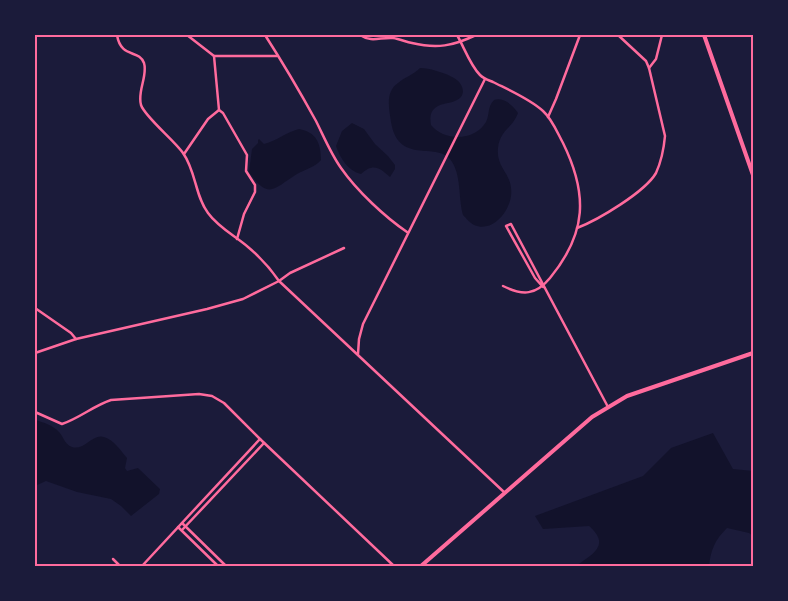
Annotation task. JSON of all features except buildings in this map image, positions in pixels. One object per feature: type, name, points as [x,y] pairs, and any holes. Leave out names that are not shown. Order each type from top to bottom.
[{"type":"main road","points":[[704,35],[753,175]]},
{"type":"main road","points":[[421,566],[592,417],[627,396],[753,352]]},
{"type":"street","points":[[117,35],[120,47],[143,61],[145,67],[140,95],[143,110],[184,154],[207,212],[223,228],[262,260],[279,281],[505,493]]},
{"type":"street","points":[[187,35],[214,56],[277,56]]},
{"type":"street","points":[[265,35],[342,169],[360,190],[408,233]]},
{"type":"street","points":[[360,35],[366,39],[393,38],[414,44],[440,47],[461,42],[476,35]]},
{"type":"street","points":[[457,35],[476,70],[485,79],[536,106],[548,117],[566,151],[578,183],[581,201],[575,239],[543,287],[523,293],[515,292],[503,286]]},
{"type":"street","points":[[548,117],[580,35]]},
{"type":"street","points":[[577,228],[590,223],[632,197],[655,174],[664,145],[665,136],[649,68],[646,62],[618,35]]},
{"type":"street","points":[[649,68],[656,59],[662,35]]},
{"type":"street","points":[[214,56],[219,110],[223,113],[247,155],[246,171],[255,185],[255,192],[244,214],[238,239]]},
{"type":"street","points":[[358,355],[358,339],[364,324],[485,79]]},
{"type":"street","points":[[184,154],[208,119],[219,110]]},
{"type":"street","points":[[543,287],[535,278],[506,226],[511,224],[608,407]]},
{"type":"street","points":[[35,353],[76,339],[208,309],[242,299],[279,281],[290,273],[344,248]]},
{"type":"street","points":[[35,308],[71,332],[76,339]]},
{"type":"street","points":[[35,412],[62,424],[74,420],[98,404],[110,400],[199,394],[212,396],[224,403],[264,444],[394,566]]},
{"type":"street","points":[[142,566],[260,439]]},
{"type":"street","points":[[182,530],[264,444]]},
{"type":"street","points":[[182,523],[226,566]]},
{"type":"street","points":[[178,527],[218,566]]},
{"type":"street","points":[[113,559],[120,566]]},
{"type":"shaded area","points":[[420,68],[447,74],[457,80],[462,86],[463,93],[459,99],[438,106],[431,113],[431,125],[443,134],[459,137],[467,136],[481,129],[486,122],[490,105],[497,99],[507,102],[518,113],[513,123],[501,137],[498,148],[499,160],[511,188],[509,203],[501,217],[489,226],[474,225],[463,215],[458,179],[450,159],[444,154],[409,148],[401,144],[395,135],[389,106],[391,91],[403,79]]},
{"type":"shaded area","points":[[352,123],[364,129],[395,165],[395,169],[390,177],[383,171],[373,167],[361,174],[348,167],[342,159],[336,146],[342,131]]},
{"type":"shaded area","points":[[299,129],[305,130],[316,139],[320,148],[321,160],[277,187],[267,189],[262,187],[249,172],[252,149],[259,139],[264,144]]},
{"type":"shaded area","points":[[35,420],[54,428],[61,434],[67,444],[76,448],[81,447],[96,437],[108,438],[127,458],[125,468],[127,471],[138,468],[160,489],[159,494],[131,516],[111,499],[77,492],[46,481],[35,486]]},
{"type":"shaded area","points":[[713,433],[733,469],[753,471],[753,536],[749,533],[727,528],[714,545],[709,566],[576,566],[597,549],[599,539],[595,533],[589,526],[543,529],[535,516],[643,476],[671,448]]}]
